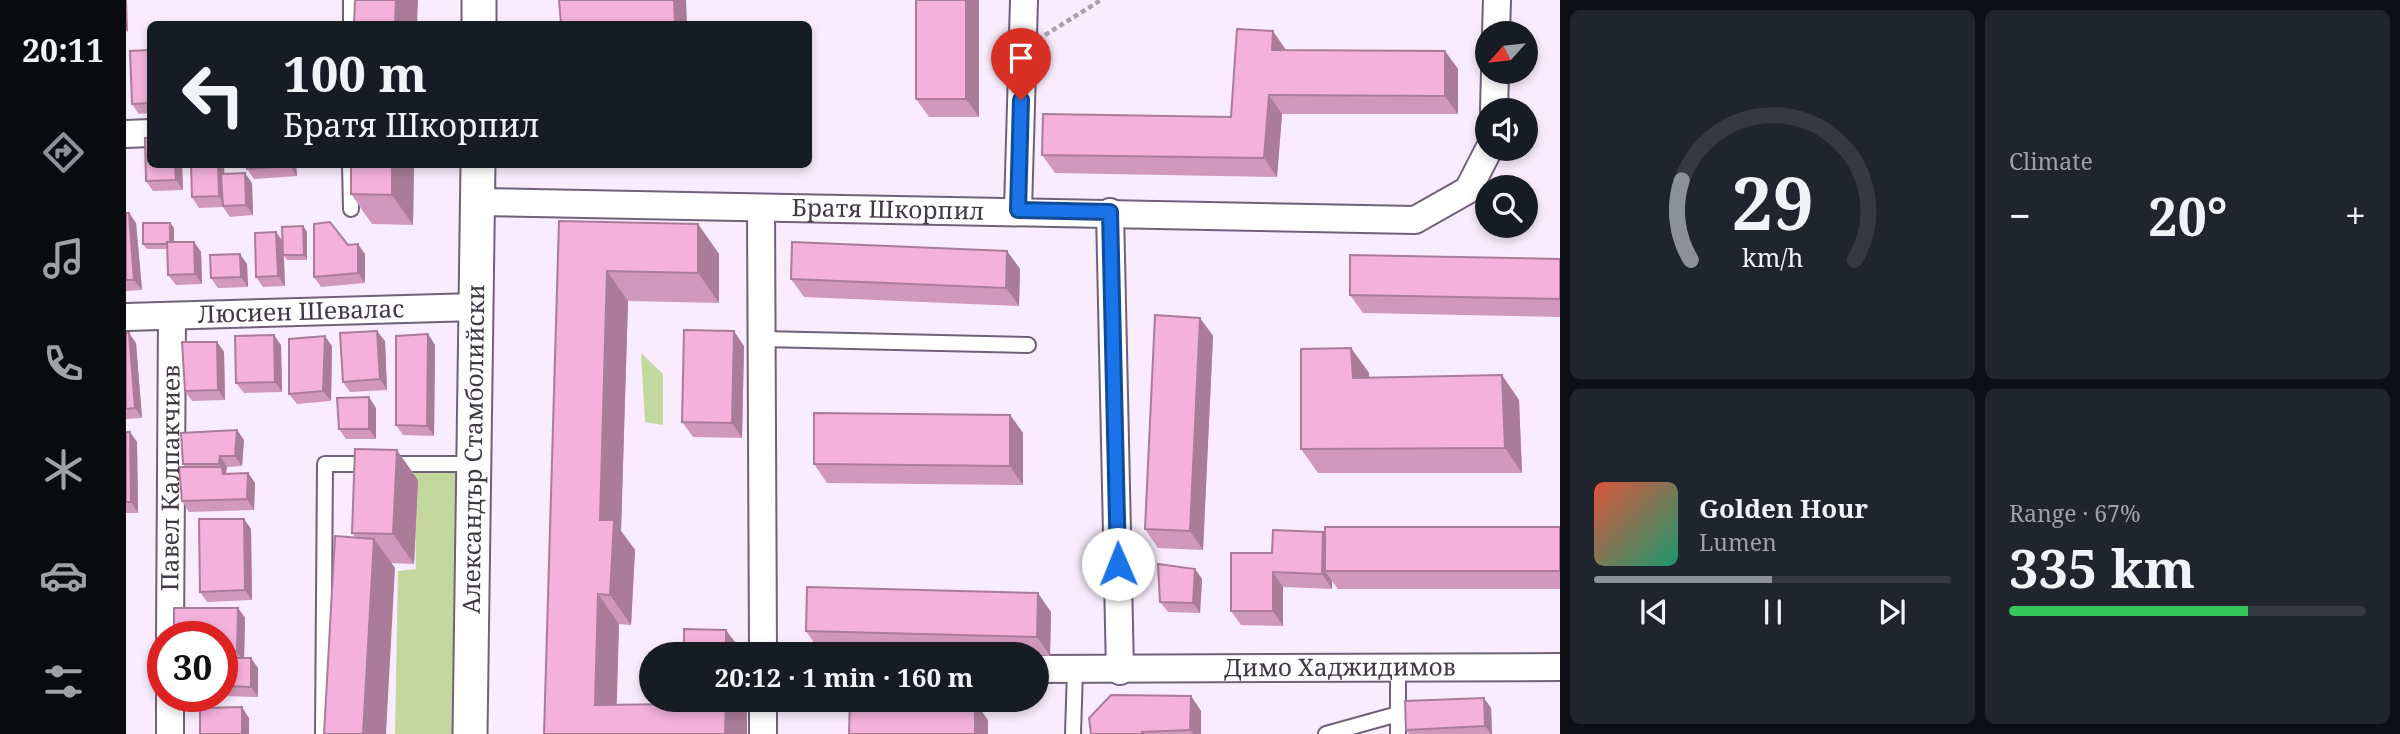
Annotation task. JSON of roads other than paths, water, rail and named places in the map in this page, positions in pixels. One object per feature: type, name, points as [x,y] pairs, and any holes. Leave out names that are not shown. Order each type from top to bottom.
[{"type":"street","points":[[479,0],[479,21]]},
{"type":"street","points":[[1018,210],[1024,0]]},
{"type":"street","points":[[1496,21],[1497,0]]},
{"type":"street","points":[[126,134],[147,133]]},
{"type":"street","name":"Братя Шкорпил","points":[[763,642],[761,208],[1018,210],[1415,220],[1468,190],[1483,161]]},
{"type":"street","name":"Александър Стамболийски","points":[[470,734],[478,168]]},
{"type":"street","points":[[478,202],[761,208]]},
{"type":"street","points":[[1110,212],[1120,671]]},
{"type":"street","name":"Люсиен Шевалас","points":[[126,317],[476,307]]},
{"type":"street","name":"Павел Калпакчиев","points":[[170,621],[172,317]]},
{"type":"street","name":"Димо Хаджидимов","points":[[1049,669],[1560,667]]},
{"type":"street","points":[[170,712],[170,734]]},
{"type":"street","points":[[763,712],[763,734]]},
{"type":"lane","points":[[351,0],[351,21]]},
{"type":"lane","points":[[350,168],[351,209]]},
{"type":"lane","points":[[761,339],[1028,345]]},
{"type":"lane","points":[[323,734],[325,464],[472,464]]},
{"type":"lane","points":[[1398,668],[1398,734]]},
{"type":"lane","points":[[1073,734],[1075,670]]},
{"type":"lane","points":[[1325,734],[1398,714]]}]
